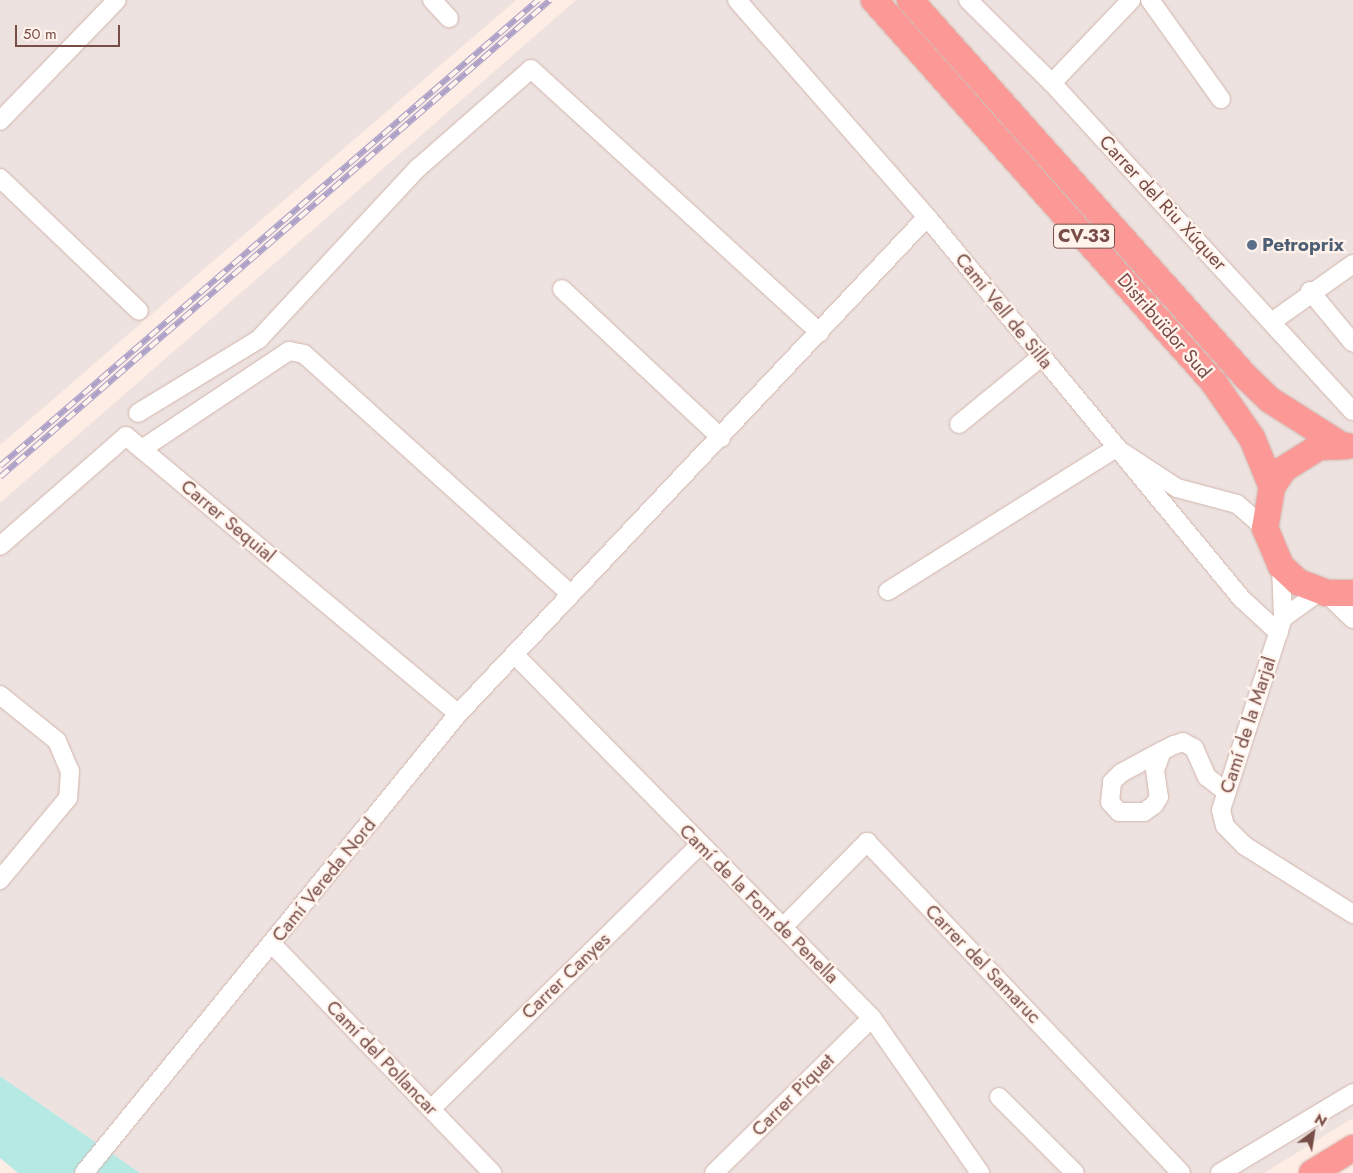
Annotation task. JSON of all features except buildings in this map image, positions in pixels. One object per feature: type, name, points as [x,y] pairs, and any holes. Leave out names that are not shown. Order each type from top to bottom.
[{"type":"highway","name":"Distribuïdor Sud","points":[[874,0],[1214,383],[1252,438],[1272,487]]},
{"type":"highway","name":"Distribuïdor Sud","points":[[910,0],[1246,377],[1270,400],[1347,446]]},
{"type":"highway","name":"CV-33","points":[[1272,487],[1300,456],[1347,446]]},
{"type":"highway","points":[[1272,487],[1265,528],[1280,566],[1298,582],[1323,592],[1353,593]]},
{"type":"highway","points":[[1312,1173],[1353,1148]]},
{"type":"street","points":[[432,0],[448,18]]},
{"type":"street","name":"Camí Vell de Silla","points":[[737,0],[927,217],[1242,599],[1281,626]]},
{"type":"street","name":"Carrer del Riu Xúquer","points":[[968,0],[1052,83],[1273,321],[1353,411]]},
{"type":"street","points":[[1052,83],[1131,0]]},
{"type":"street","points":[[1150,0],[1221,99]]},
{"type":"street","points":[[0,121],[115,1]]},
{"type":"street","points":[[138,413],[259,339],[418,168],[531,69],[820,333]]},
{"type":"street","points":[[0,178],[139,311]]},
{"type":"street","points":[[562,289],[721,438],[927,217]]},
{"type":"street","points":[[1273,321],[1310,292],[1353,264]]},
{"type":"street","points":[[1310,292],[1353,343]]},
{"type":"street","points":[[142,449],[289,351],[304,354],[571,594]]},
{"type":"street","points":[[959,424],[1042,357]]},
{"type":"street","name":"Carrer Sequial","points":[[0,546],[126,436],[458,714]]},
{"type":"street","name":"Camí Vereda Nord","points":[[84,1173],[103,1146],[272,944],[458,714],[721,438]]},
{"type":"street","points":[[888,590],[1116,448],[1177,488],[1237,504],[1265,528]]},
{"type":"street","name":"Camí de la Marjal","points":[[1280,566],[1281,626],[1225,791],[1221,810],[1225,826],[1245,846],[1353,914]]},
{"type":"street","points":[[1281,626],[1323,592],[1353,619]]},
{"type":"street","name":"Camí de la Font de Penella","points":[[515,655],[872,1018],[980,1173]]},
{"type":"street","points":[[0,695],[57,740],[70,770],[68,798],[0,880]]},
{"type":"street","points":[[1162,752],[1190,744],[1207,777],[1225,791]]},
{"type":"street","name":"Carrer del Samaruc","points":[[783,928],[867,842],[1181,1173]]},
{"type":"street","name":"Carrer Canyes","points":[[431,1109],[701,844]]},
{"type":"street","name":"Camí del Pollancar","points":[[272,944],[492,1173]]},
{"type":"street","name":"Carrer Piquet","points":[[714,1173],[872,1018]]},
{"type":"street","points":[[1220,1173],[1353,1092]]},
{"type":"street","points":[[999,1097],[1075,1173]]},
{"type":"shaded area","points":[[0,0],[516,0],[0,445]]},
{"type":"shaded area","points":[[576,0],[1353,0],[1353,1118],[1264,1173],[140,1173],[0,1076],[0,503]]},
{"type":"water","points":[[0,1076],[140,1173],[18,1173],[0,1158]]},
{"type":"railway","points":[[0,466],[538,0]]},
{"type":"railway","points":[[0,477],[550,0]]},
{"type":"place","name":"Petroprix","points":[[1252,245]]}]
